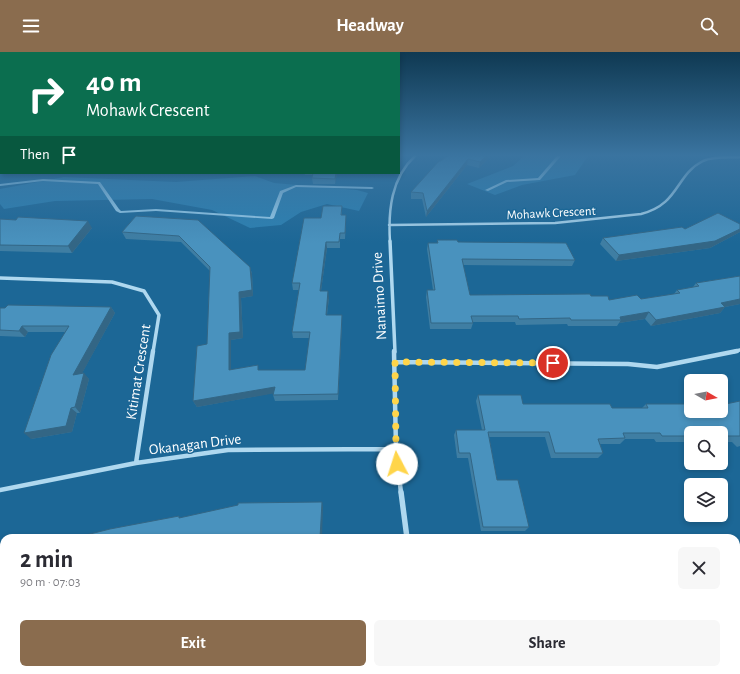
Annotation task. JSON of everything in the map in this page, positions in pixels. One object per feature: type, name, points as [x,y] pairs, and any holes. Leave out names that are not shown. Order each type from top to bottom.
[{"type":"street","name":"Nanaimo Drive","points":[[396,185],[392,194],[389,225],[395,362],[396,449],[407,534]]},
{"type":"street","name":"Mohawk Crescent","points":[[389,225],[573,223],[630,215],[658,209],[673,197],[681,185]]},
{"type":"street","name":"Kitimat Crescent","points":[[0,278],[112,282],[144,291],[159,315],[136,463]]},
{"type":"street","points":[[395,362],[628,364],[657,367],[740,350]]},
{"type":"street","name":"Okanagan Drive","points":[[0,490],[136,463],[228,450],[396,449]]},
{"type":"shaded area","points":[[21,185],[298,185],[357,190],[368,193],[359,211],[327,204],[301,212],[281,225],[250,228],[212,210],[152,199],[55,201],[4,209],[0,204],[0,189]]},
{"type":"shaded area","points":[[470,185],[522,185],[495,195]]},
{"type":"building","points":[[417,185],[447,185],[427,211],[423,193],[411,192]]},
{"type":"building","points":[[323,206],[342,206],[341,215],[346,215],[345,233],[340,233],[339,242],[326,242],[320,291],[328,291],[326,315],[342,315],[338,394],[273,395],[275,387],[193,401],[197,346],[207,344],[210,267],[179,236],[122,232],[136,216],[198,220],[250,267],[252,290],[239,292],[240,332],[229,333],[229,370],[258,365],[258,370],[305,370],[310,332],[292,332],[300,283],[292,283],[304,218],[321,218]]},
{"type":"building","points":[[718,213],[740,224],[740,229],[715,241],[619,255],[603,238],[682,227],[685,229]]},
{"type":"building","points":[[18,217],[88,221],[68,246],[0,245],[0,219],[16,220]]},
{"type":"building","points":[[437,240],[457,240],[458,242],[566,243],[575,260],[462,259],[470,295],[590,294],[591,296],[608,296],[609,300],[637,295],[641,299],[680,293],[677,290],[699,286],[696,283],[740,276],[740,299],[721,303],[725,307],[656,320],[649,312],[620,317],[621,320],[571,320],[570,318],[519,319],[518,316],[471,316],[473,323],[431,323],[427,290],[435,290],[428,243],[438,243]]},
{"type":"building","points":[[8,305],[111,307],[73,375],[84,373],[75,407],[71,408],[66,426],[24,433],[51,355],[69,326],[22,326],[19,331],[0,330],[0,308],[5,308]]},
{"type":"building","points":[[478,395],[521,395],[523,404],[610,404],[612,408],[648,408],[646,404],[684,404],[684,418],[728,418],[728,404],[740,401],[740,436],[728,436],[728,426],[684,426],[684,436],[662,436],[660,433],[623,433],[625,438],[598,439],[603,453],[555,453],[549,432],[488,432],[497,480],[518,480],[529,527],[483,527],[470,453],[459,453],[456,430],[485,430]]},
{"type":"building","points":[[322,502],[320,534],[90,534],[179,516],[179,518],[238,505],[238,503]]},
{"type":"waterway","points":[[100,185],[117,210],[120,212],[156,210],[272,218],[281,192],[296,186],[372,188]]},
{"type":"waterway","points":[[487,190],[497,185]]},
{"type":"route","points":[[397,464],[395,362],[553,363]]}]
